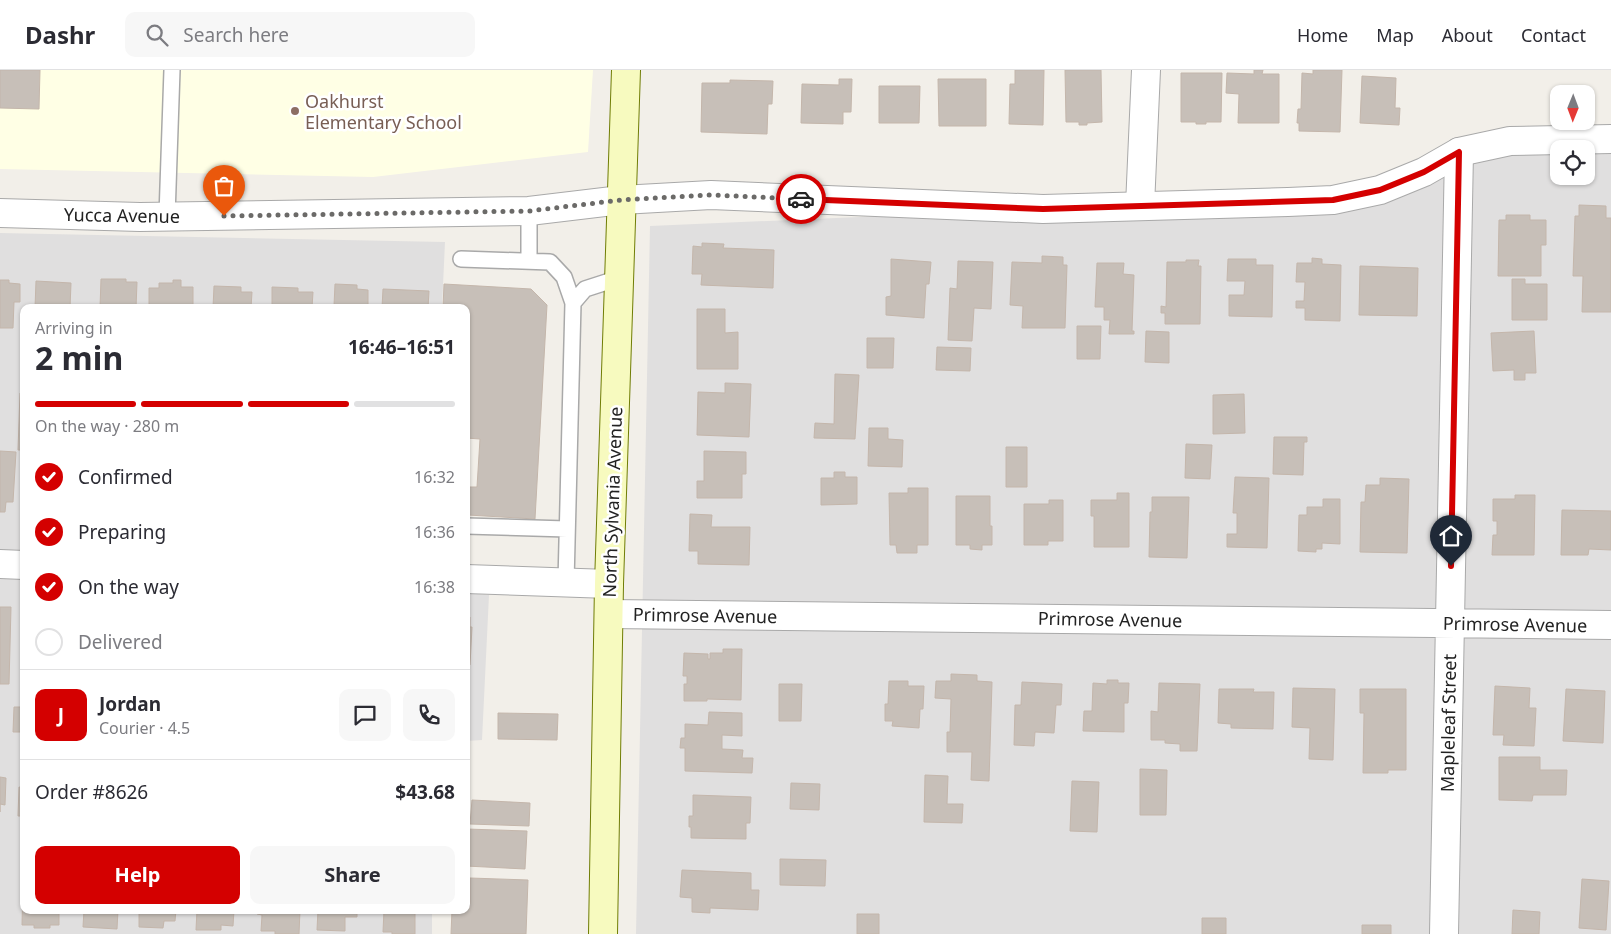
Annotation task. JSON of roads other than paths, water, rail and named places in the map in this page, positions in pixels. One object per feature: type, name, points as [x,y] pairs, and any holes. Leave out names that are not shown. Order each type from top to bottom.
[{"type":"main road","name":"North Sylvania Avenue","points":[[603,934],[609,614],[626,70]]},
{"type":"street","points":[[1140,206],[1146,70]]},
{"type":"street","name":"Yucca Avenue","points":[[0,214],[167,216],[529,211],[621,200],[711,195],[1043,209],[1333,200],[1380,190],[1424,172],[1459,152],[1510,141],[1611,139]]},
{"type":"street","name":"Mapleleaf Street","points":[[1444,934],[1459,152]]},
{"type":"street","points":[[0,564],[20,565]]},
{"type":"street","points":[[470,579],[610,584]]},
{"type":"street","name":"Primrose Avenue","points":[[609,614],[1611,625]]},
{"type":"lane","points":[[167,216],[172,70]]},
{"type":"lane","points":[[529,211],[529,261]]},
{"type":"lane","points":[[461,259],[550,262],[564,276],[573,303],[566,582]]},
{"type":"lane","points":[[573,303],[585,289],[619,278]]},
{"type":"lane","points":[[470,526],[567,529]]},
{"type":"place","name":"Oakhurst Elementary School","points":[[295,111]]}]
